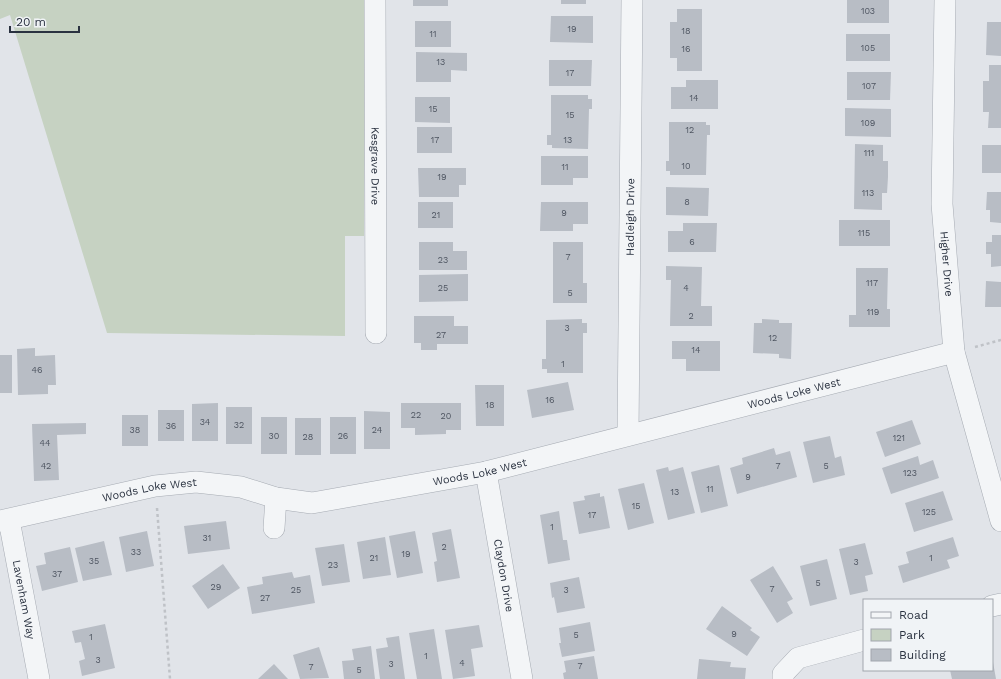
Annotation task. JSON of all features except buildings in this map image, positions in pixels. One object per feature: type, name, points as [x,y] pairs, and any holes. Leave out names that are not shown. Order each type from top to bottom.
[{"type":"street","name":"Kesgrave Drive","points":[[375,0],[376,333]]},
{"type":"street","name":"Hadleigh Drive","points":[[628,435],[632,0]]},
{"type":"street","name":"Higher Drive","points":[[945,0],[942,204],[954,352],[1001,521]]},
{"type":"street","name":"Woods Loke West","points":[[4,520],[155,486],[196,482],[241,487],[276,498],[312,503],[486,472],[954,352]]},
{"type":"street","name":"Claydon Drive","points":[[486,472],[522,679]]},
{"type":"street","points":[[274,528],[276,498]]},
{"type":"street","name":"Lavenham Way","points":[[4,520],[39,679]]},
{"type":"street","points":[[783,679],[783,674],[798,658],[863,640]]},
{"type":"path","points":[[155,486],[170,679]]},
{"type":"green space","points":[[0,0],[365,0],[364,236],[345,236],[345,336],[107,333],[10,15],[0,19]]}]
